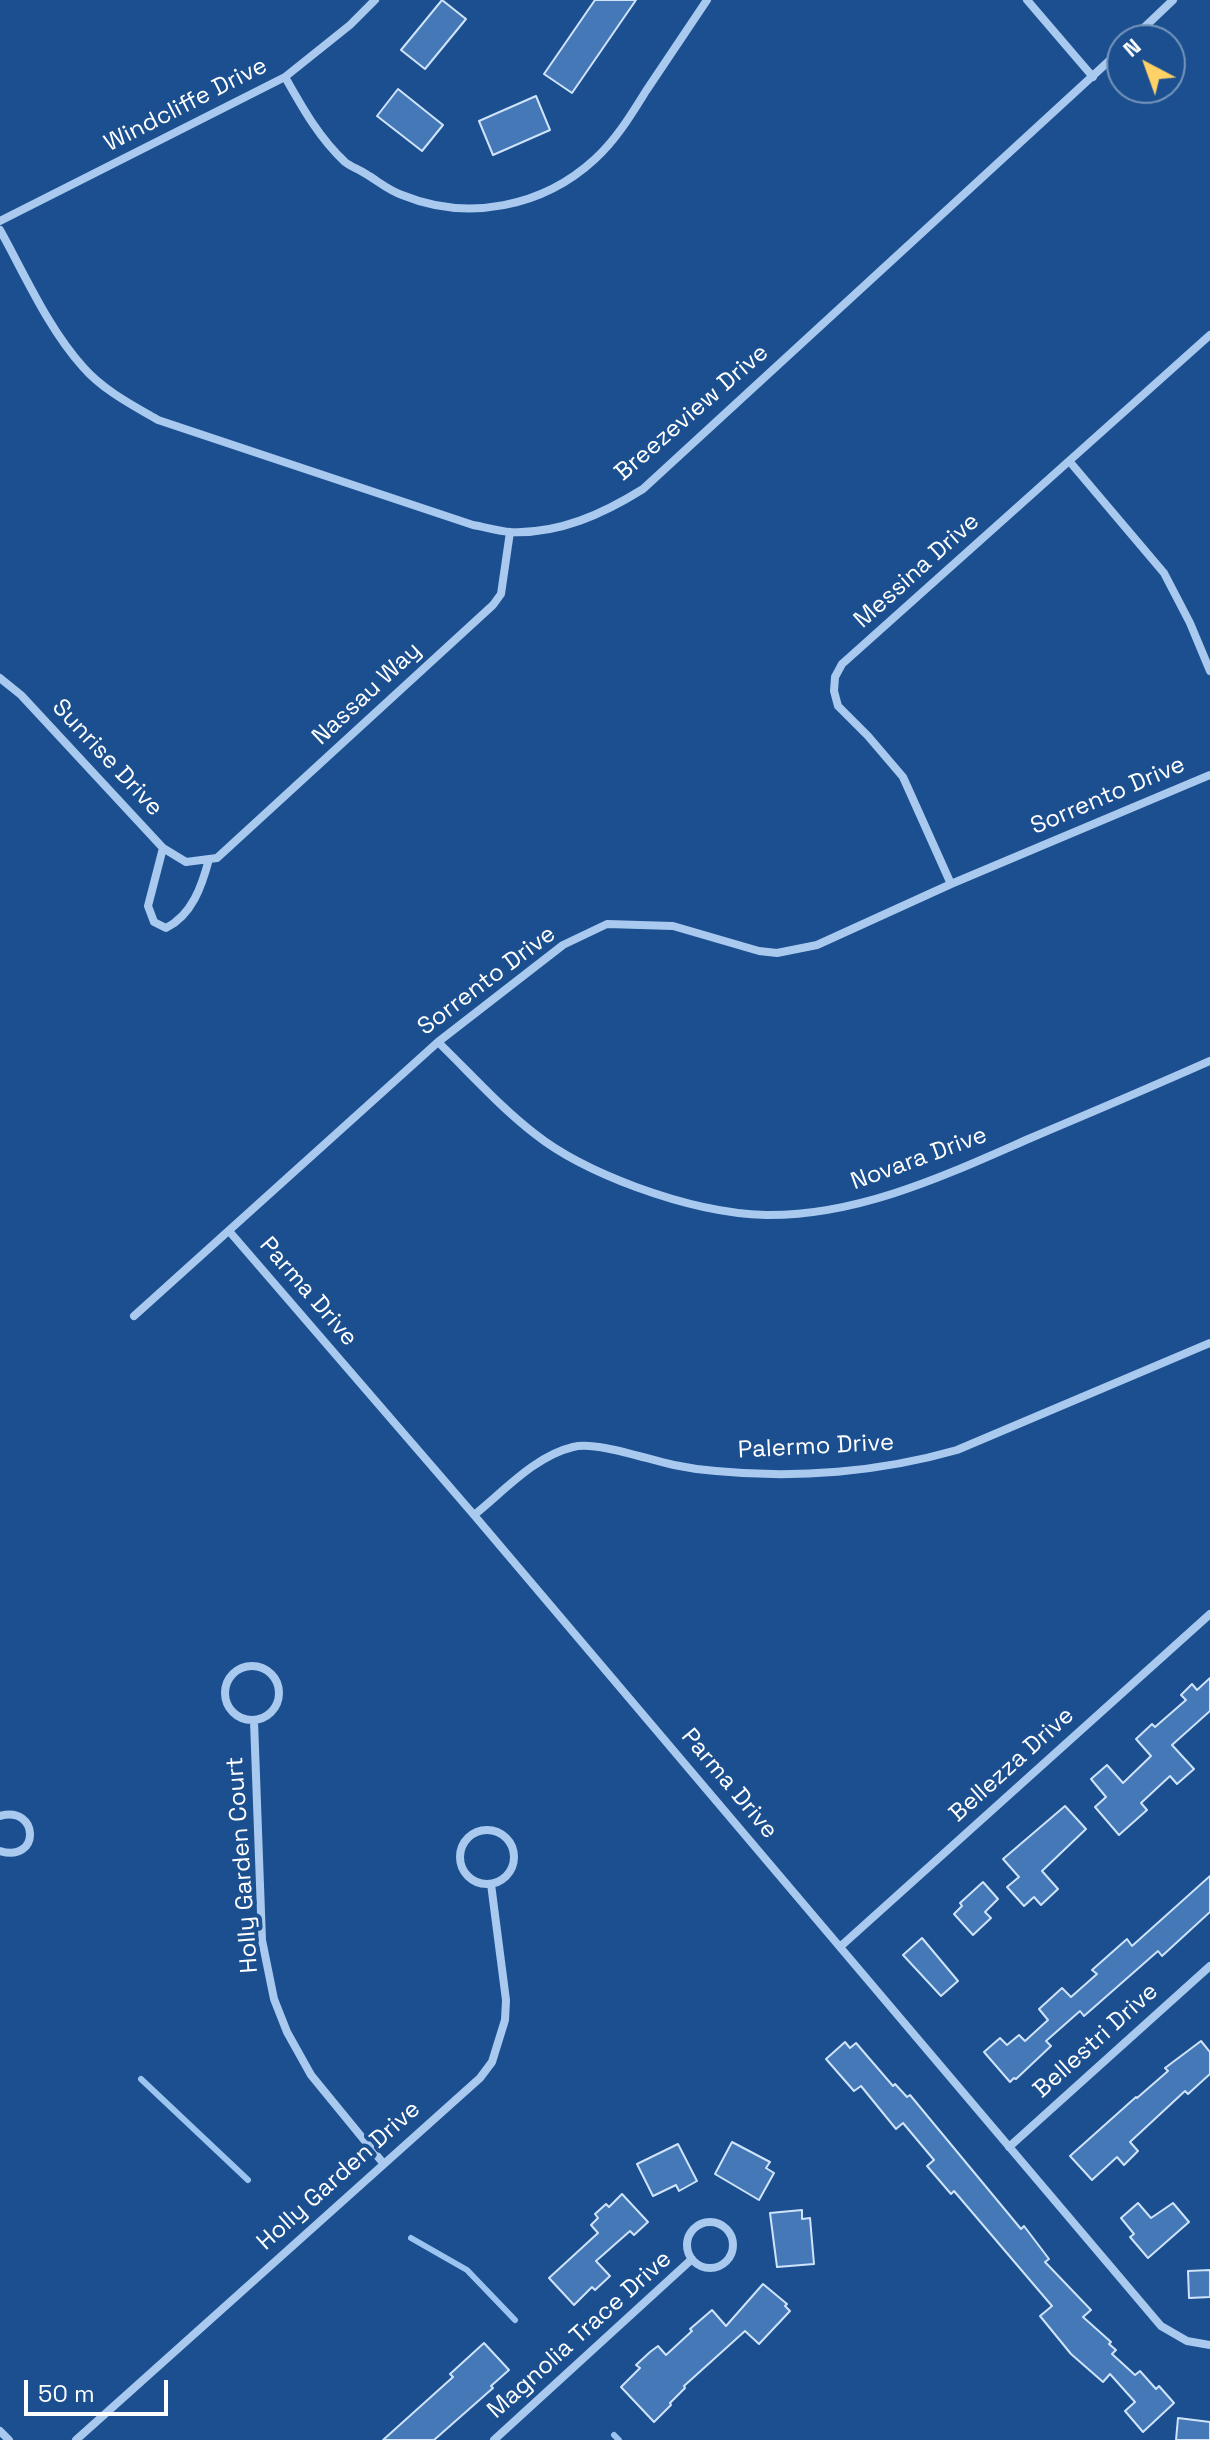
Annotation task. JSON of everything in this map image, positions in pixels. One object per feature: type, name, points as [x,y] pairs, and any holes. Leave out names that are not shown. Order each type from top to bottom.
[{"type":"street","name":"Windcliffe Drive","points":[[0,221],[285,77],[350,25],[375,0]]},
{"type":"street","points":[[285,77],[325,140],[347,164],[382,186],[404,196],[453,208],[481,209],[509,204],[558,188],[597,157],[627,121],[707,0]]},
{"type":"street","points":[[1027,0],[1093,77]]},
{"type":"street","points":[[1148,24],[1173,0]]},
{"type":"street","name":"Breezeview Drive","points":[[0,230],[54,326],[82,367],[117,396],[158,420],[473,525],[510,532],[563,527],[604,511],[643,489],[1106,64]]},
{"type":"street","name":"Messina Drive","points":[[951,884],[903,777],[838,706],[834,691],[835,677],[842,664],[1210,335]]},
{"type":"street","points":[[1070,462],[1164,573],[1210,671]]},
{"type":"street","name":"Nassau Way","points":[[186,862],[217,858],[493,605],[501,594],[510,532]]},
{"type":"street","name":"Sunrise Drive","points":[[0,678],[21,695],[163,848],[186,862]]},
{"type":"street","name":"Sorrento Drive","points":[[134,1316],[438,1042],[563,945],[607,924],[673,926],[759,951],[798,951],[1210,775]]},
{"type":"street","points":[[163,848],[148,906],[154,922],[166,928],[182,920],[204,880],[209,859]]},
{"type":"street","name":"Novara Drive","points":[[438,1042],[536,1135],[586,1165],[661,1196],[732,1212],[765,1215],[799,1214],[867,1202],[917,1185],[1210,1061]]},
{"type":"street","name":"Parma Drive","points":[[229,1231],[841,1946],[1161,2326],[1187,2341],[1210,2345]]},
{"type":"street","name":"Palermo Drive","points":[[474,1515],[540,1462],[577,1445],[718,1471],[827,1472],[913,1462],[957,1450],[1210,1343]]},
{"type":"street","name":"Bellezza Drive","points":[[841,1946],[1210,1614]]},
{"type":"street","name":"Holly Garden Court","points":[[253,1666],[270,1672],[280,1688],[277,1706],[263,1719],[254,1721],[237,1716],[227,1703],[225,1694],[230,1677],[236,1671],[253,1666]]},
{"type":"street","name":"Holly Garden Court","points":[[254,1721],[262,1940],[274,1999],[287,2032],[311,2075],[383,2163]]},
{"type":"street","points":[[0,1816],[20,1816],[31,1833],[22,1850],[10,1853],[0,1851]]},
{"type":"street","points":[[486,1829],[504,1835],[510,1842],[515,1859],[507,1876],[491,1884],[474,1881],[462,1868],[460,1859],[461,1850],[470,1835],[486,1829]]},
{"type":"street","name":"Holly Garden Drive","points":[[76,2440],[480,2078],[492,2062],[500,2043],[506,2000],[491,1884]]},
{"type":"street","name":"Bellestri Drive","points":[[1009,2147],[1210,1966]]},
{"type":"street","name":"Magnolia Trace Drive","points":[[710,2222],[724,2226],[732,2239],[731,2254],[720,2265],[705,2267],[692,2259],[687,2246],[696,2226],[710,2222]]},
{"type":"street","name":"Magnolia Trace Drive","points":[[494,2440],[692,2259]]},
{"type":"street","points":[[0,2431],[9,2440]]},
{"type":"building","points":[[442,0],[466,19],[425,69],[401,50]]},
{"type":"building","points":[[595,0],[636,0],[572,93],[544,74]]},
{"type":"building","points":[[398,89],[443,125],[422,151],[377,116]]},
{"type":"building","points":[[536,96],[550,130],[493,155],[479,121]]},
{"type":"building","points":[[1210,1678],[1210,1711],[1172,1745],[1194,1769],[1177,1784],[1170,1776],[1141,1803],[1147,1810],[1119,1835],[1095,1807],[1106,1797],[1091,1779],[1107,1765],[1123,1783],[1151,1756],[1136,1739],[1186,1700],[1181,1695],[1192,1684],[1197,1690]]},
{"type":"building","points":[[1065,1806],[1086,1829],[1042,1871],[1058,1889],[1041,1905],[1034,1897],[1024,1906],[1007,1887],[1019,1877],[1003,1859]]},
{"type":"building","points":[[1210,1876],[1210,1912],[1162,1956],[1158,1951],[1084,2016],[1080,2011],[1046,2041],[1051,2046],[1010,2082],[984,2052],[1000,2038],[1007,2045],[1019,2035],[1025,2041],[1048,2020],[1039,2009],[1062,1988],[1071,1997],[1097,1974],[1092,1970],[1127,1939],[1132,1946]]},
{"type":"building","points":[[983,1882],[998,1899],[985,1912],[991,1918],[973,1935],[954,1914],[962,1906],[960,1903]]},
{"type":"building","points":[[922,1938],[958,1981],[941,1996],[903,1955]]},
{"type":"building","points":[[1201,2041],[1210,2052],[1210,2074],[1188,2094],[1185,2091],[1130,2142],[1138,2151],[1124,2165],[1117,2157],[1092,2180],[1070,2156],[1168,2071],[1165,2068]]},
{"type":"building","points":[[845,2042],[850,2048],[856,2043],[893,2086],[895,2084],[907,2097],[910,2095],[1021,2229],[1024,2226],[1049,2259],[1045,2262],[1091,2310],[1083,2317],[1111,2342],[1109,2344],[1116,2350],[1112,2354],[1135,2375],[1140,2371],[1156,2389],[1159,2386],[1174,2403],[1143,2432],[1125,2411],[1135,2402],[1110,2374],[1103,2382],[1071,2354],[1040,2316],[1052,2306],[954,2191],[951,2194],[927,2166],[934,2160],[903,2123],[896,2129],[861,2086],[854,2091],[826,2059]]},
{"type":"building","points":[[732,2142],[770,2162],[766,2168],[774,2173],[759,2200],[715,2174]]},
{"type":"building","points":[[678,2144],[697,2181],[679,2191],[676,2185],[653,2196],[637,2164]]},
{"type":"building","points":[[622,2194],[648,2222],[634,2235],[630,2231],[596,2261],[610,2276],[595,2290],[592,2287],[574,2305],[549,2278],[598,2233],[591,2225],[598,2218],[595,2214],[606,2204],[609,2207]]},
{"type":"building","points":[[1138,2203],[1151,2218],[1173,2203],[1189,2222],[1148,2258],[1130,2237],[1134,2234],[1121,2218]]},
{"type":"building","points":[[802,2210],[802,2219],[810,2218],[814,2264],[777,2267],[770,2213]]},
{"type":"building","points":[[1210,2270],[1210,2297],[1189,2298],[1188,2271]]},
{"type":"building","points":[[763,2284],[787,2304],[785,2306],[790,2311],[759,2344],[745,2331],[684,2386],[654,2422],[621,2387],[640,2368],[636,2365],[658,2346],[666,2355],[712,2310],[726,2326]]},
{"type":"building","points":[[484,2343],[509,2370],[491,2386],[493,2388],[434,2440],[383,2440],[453,2377],[450,2374]]},
{"type":"building","points":[[1178,2418],[1210,2422],[1210,2440],[1176,2440]]},
{"type":"waterway","points":[[141,2079],[248,2180]]},
{"type":"waterway","points":[[411,2238],[467,2270],[515,2320]]},
{"type":"waterway","points":[[614,2435],[619,2440]]}]
